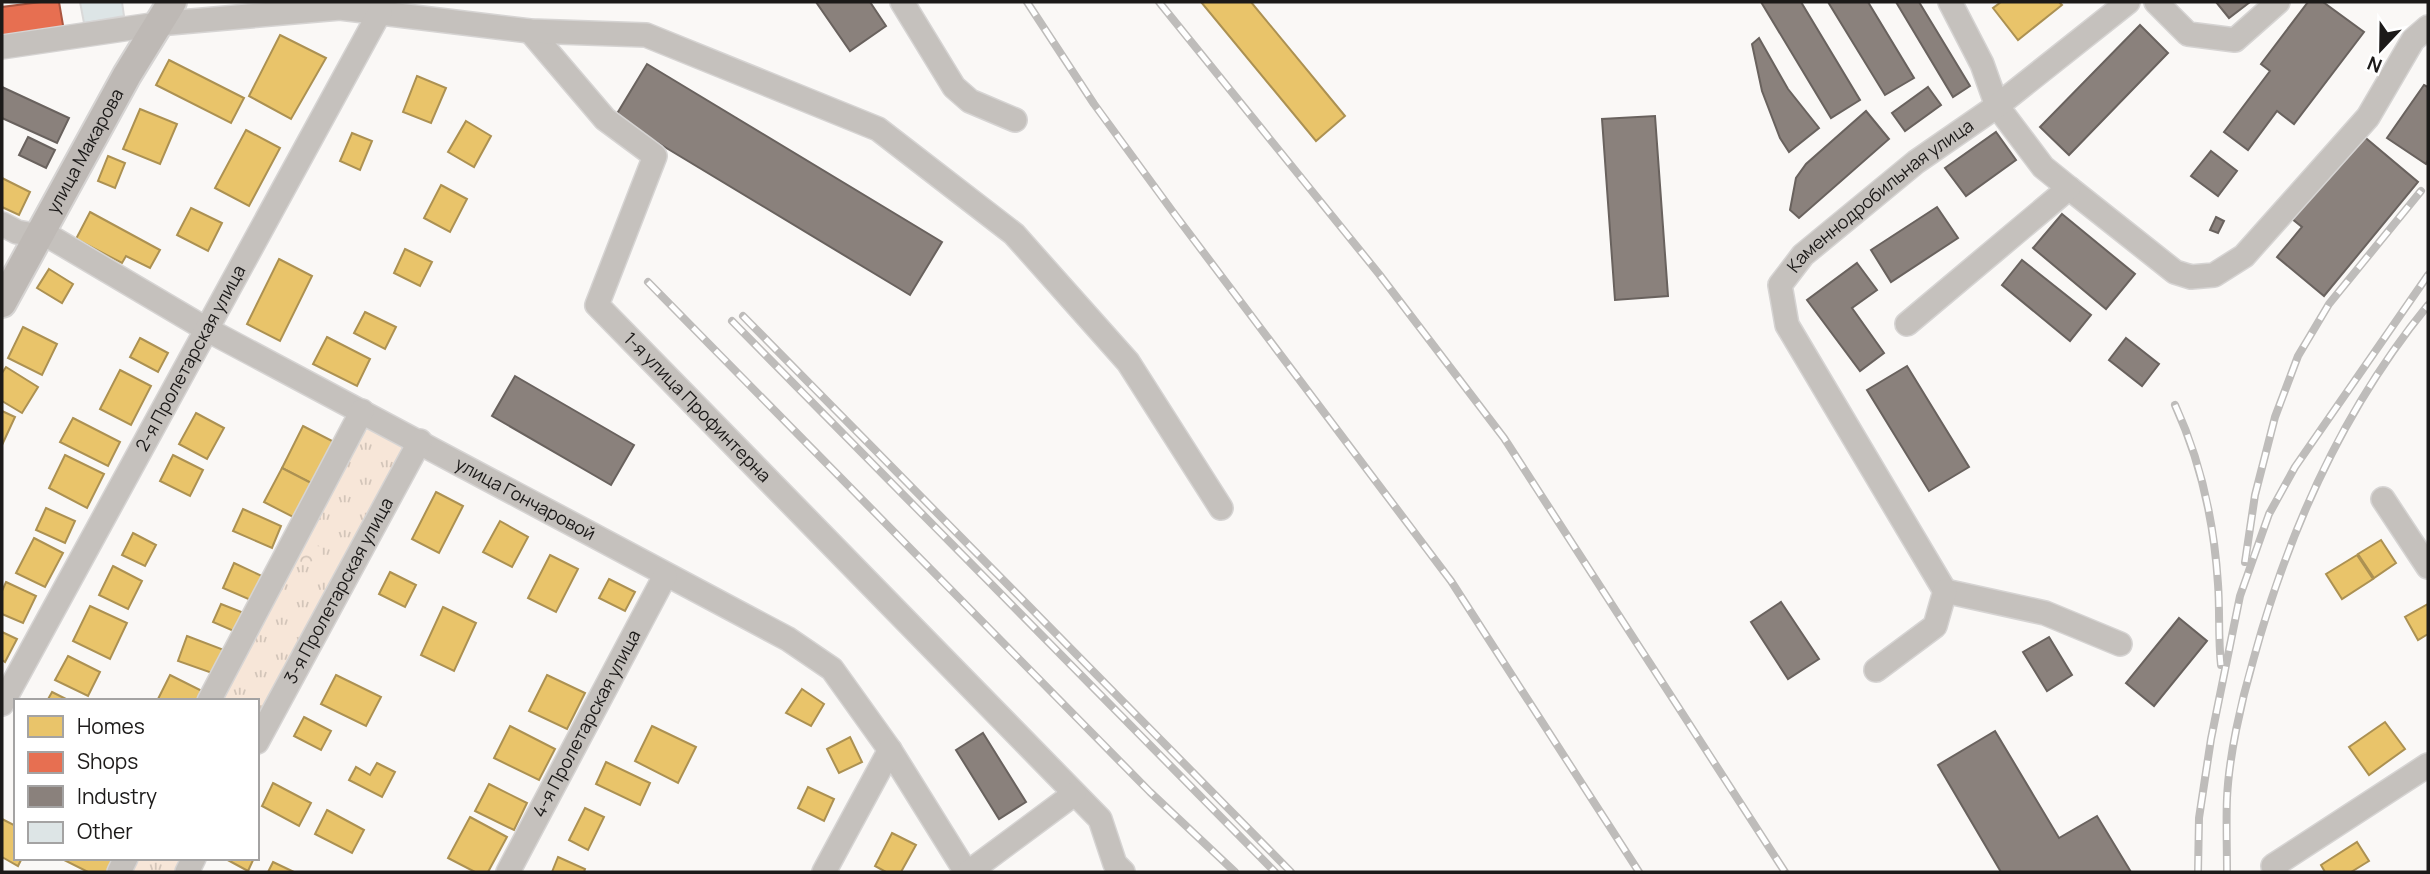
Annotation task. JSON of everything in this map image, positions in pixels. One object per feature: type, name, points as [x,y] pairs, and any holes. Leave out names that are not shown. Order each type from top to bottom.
[{"type":"main road","name":"улица Макарова","points":[[2,303],[127,75],[165,13]]},
{"type":"street","points":[[902,2],[954,87],[970,101],[1015,120]]},
{"type":"street","points":[[1950,2],[1982,64],[1997,106],[2043,167],[2175,272],[2191,277],[2214,275],[2244,256],[2368,117],[2413,40],[2428,27]]},
{"type":"street","name":"Каменнодробильная улица","points":[[1945,591],[1787,325],[1780,285],[1803,255],[1916,162],[1997,106],[2128,2]]},
{"type":"street","points":[[2156,2],[2188,34],[2235,40],[2278,2]]},
{"type":"street","points":[[2,47],[165,13],[340,8],[530,31],[646,35],[878,129],[1014,234],[1128,362],[1221,508]]},
{"type":"street","name":"2-я Пролетарская улица","points":[[2,704],[380,12]]},
{"type":"street","name":"1-я улица Профинтерна","points":[[530,31],[605,119],[655,156],[597,305],[1100,819],[1115,864],[1123,872]]},
{"type":"street","points":[[1907,324],[2069,188]]},
{"type":"street","name":"улица Гончаровой","points":[[2,224],[17,232],[52,237],[206,329],[420,441],[665,576],[788,639],[832,669],[890,750],[967,872]]},
{"type":"street","points":[[210,699],[362,411]]},
{"type":"street","name":"3-я Пролетарская улица","points":[[259,738],[420,441]]},
{"type":"street","points":[[2384,499],[2428,567]]},
{"type":"street","name":"4-я Пролетарская улица","points":[[508,872],[665,576]]},
{"type":"street","points":[[1876,670],[1934,626],[1945,591],[2045,613],[2120,644]]},
{"type":"street","points":[[824,872],[890,750]]},
{"type":"street","points":[[2275,869],[2428,765]]},
{"type":"street","points":[[967,872],[1074,794]]},
{"type":"green space","points":[[370,427],[402,448],[392,484],[259,727],[259,699],[215,699],[354,443]]},
{"type":"green space","points":[[309,540],[321,547],[321,555],[309,562],[295,560],[300,541]]},
{"type":"green space","points":[[134,860],[185,860],[178,872],[128,872]]},
{"type":"building: Homes","points":[[1201,2],[1251,2],[1345,116],[1316,141]]},
{"type":"building: Homes","points":[[2001,2],[2059,2],[2062,5],[2018,40],[1993,8]]},
{"type":"building: Homes","points":[[280,35],[326,58],[291,119],[249,96]]},
{"type":"building: Homes","points":[[169,60],[244,98],[231,123],[156,85]]},
{"type":"building: Homes","points":[[417,76],[446,88],[431,123],[403,112]]},
{"type":"building: Homes","points":[[140,109],[177,124],[160,164],[123,149]]},
{"type":"building: Homes","points":[[466,121],[491,136],[474,167],[448,152]]},
{"type":"building: Homes","points":[[246,130],[280,148],[249,206],[215,188]]},
{"type":"building: Homes","points":[[352,133],[372,141],[360,170],[340,161]]},
{"type":"building: Homes","points":[[108,156],[125,163],[115,188],[98,181]]},
{"type":"building: Homes","points":[[2,178],[30,192],[19,215],[2,207]]},
{"type":"building: Homes","points":[[441,185],[467,199],[450,232],[424,218]]},
{"type":"building: Homes","points":[[191,208],[222,223],[208,251],[177,235]]},
{"type":"building: Homes","points":[[90,212],[160,250],[150,268],[126,256],[122,263],[76,239]]},
{"type":"building: Homes","points":[[405,249],[432,262],[420,286],[394,273]]},
{"type":"building: Homes","points":[[279,259],[312,276],[280,341],[247,324]]},
{"type":"building: Homes","points":[[49,269],[73,284],[62,303],[37,288]]},
{"type":"building: Homes","points":[[365,312],[396,327],[385,349],[354,333]]},
{"type":"building: Homes","points":[[23,327],[57,344],[42,375],[8,358]]},
{"type":"building: Homes","points":[[327,337],[370,359],[357,386],[313,364]]},
{"type":"building: Homes","points":[[140,338],[168,353],[158,372],[130,357]]},
{"type":"building: Homes","points":[[6,367],[38,387],[22,413],[2,401],[2,373]]},
{"type":"building: Homes","points":[[120,370],[151,386],[131,425],[100,409]]},
{"type":"building: Homes","points":[[2,411],[15,417],[2,445]]},
{"type":"building: Homes","points":[[196,413],[224,428],[207,459],[179,444]]},
{"type":"building: Homes","points":[[73,418],[120,442],[108,466],[60,442]]},
{"type":"building: Homes","points":[[303,426],[336,443],[315,485],[282,468]]},
{"type":"building: Homes","points":[[65,455],[104,474],[87,508],[49,488]]},
{"type":"building: Homes","points":[[173,455],[203,470],[190,496],[160,481]]},
{"type":"building: Homes","points":[[282,468],[315,485],[297,519],[264,502]]},
{"type":"building: Homes","points":[[436,492],[463,506],[439,553],[412,539]]},
{"type":"building: Homes","points":[[46,508],[75,521],[65,543],[36,530]]},
{"type":"building: Homes","points":[[243,509],[281,526],[272,548],[233,531]]},
{"type":"building: Homes","points":[[500,521],[528,537],[512,567],[483,552]]},
{"type":"building: Homes","points":[[133,533],[156,545],[145,566],[122,555]]},
{"type":"building: Homes","points":[[34,538],[63,553],[45,587],[16,573]]},
{"type":"building: Homes","points":[[2381,540],[2396,563],[2374,578],[2358,554]]},
{"type":"building: Homes","points":[[550,555],[578,569],[556,612],[528,598]]},
{"type":"building: Homes","points":[[2357,555],[2373,579],[2342,599],[2326,574]]},
{"type":"building: Homes","points":[[234,563],[264,577],[253,601],[223,588]]},
{"type":"building: Homes","points":[[113,566],[142,581],[128,609],[99,595]]},
{"type":"building: Homes","points":[[390,572],[416,585],[405,607],[379,594]]},
{"type":"building: Homes","points":[[609,579],[635,592],[625,611],[599,598]]},
{"type":"building: Homes","points":[[6,582],[36,596],[23,623],[2,614],[2,591]]},
{"type":"building: Homes","points":[[221,604],[244,613],[236,632],[213,622]]},
{"type":"building: Homes","points":[[2428,604],[2428,634],[2418,640],[2405,617]]},
{"type":"building: Homes","points":[[90,606],[127,623],[110,659],[73,641]]},
{"type":"building: Homes","points":[[443,607],[476,623],[454,671],[421,655]]},
{"type":"building: Homes","points":[[2,632],[17,639],[5,662],[2,660]]},
{"type":"building: Homes","points":[[187,636],[224,650],[215,674],[178,661]]},
{"type":"building: Homes","points":[[68,656],[100,672],[88,696],[55,680]]},
{"type":"building: Homes","points":[[170,675],[202,691],[198,699],[158,699]]},
{"type":"building: Homes","points":[[336,675],[381,697],[366,726],[321,704]]},
{"type":"building: Homes","points":[[547,675],[585,693],[567,729],[529,711]]},
{"type":"building: Homes","points":[[802,689],[824,704],[811,726],[786,713]]},
{"type":"building: Homes","points":[[52,692],[66,699],[48,699]]},
{"type":"building: Homes","points":[[304,717],[331,731],[321,750],[294,736]]},
{"type":"building: Homes","points":[[2385,722],[2405,749],[2369,775],[2349,747]]},
{"type":"building: Homes","points":[[510,726],[555,749],[539,780],[494,758]]},
{"type":"building: Homes","points":[[652,726],[696,747],[678,783],[635,761]]},
{"type":"building: Homes","points":[[850,737],[862,762],[839,773],[827,749]]},
{"type":"building: Homes","points":[[606,762],[650,783],[640,805],[596,784]]},
{"type":"building: Homes","points":[[377,763],[395,772],[382,797],[349,780],[356,767],[370,775]]},
{"type":"building: Homes","points":[[273,783],[311,803],[299,826],[262,806]]},
{"type":"building: Homes","points":[[489,784],[527,803],[514,830],[475,811]]},
{"type":"building: Homes","points":[[808,787],[834,799],[824,821],[798,808]]},
{"type":"building: Homes","points":[[585,808],[604,817],[588,850],[569,840]]},
{"type":"building: Homes","points":[[327,810],[364,830],[352,853],[315,834]]},
{"type":"building: Homes","points":[[470,817],[507,837],[488,872],[475,872],[448,858]]},
{"type":"building: Homes","points":[[2,819],[14,825],[14,860],[21,860],[18,866],[2,857]]},
{"type":"building: Homes","points":[[892,833],[916,845],[901,872],[886,872],[875,866]]},
{"type":"building: Homes","points":[[2357,842],[2369,861],[2351,872],[2325,872],[2321,865]]},
{"type":"building: Homes","points":[[558,857],[585,869],[584,872],[552,872]]},
{"type":"building: Homes","points":[[64,860],[115,860],[109,872],[88,872]]},
{"type":"building: Homes","points":[[228,860],[253,860],[248,871]]},
{"type":"building: Homes","points":[[273,862],[294,872],[268,872]]},
{"type":"building: Shops","points":[[59,2],[64,31],[2,39],[2,7]]},
{"type":"building: Industry","points":[[816,2],[870,2],[886,26],[850,51]]},
{"type":"building: Industry","points":[[1761,2],[1801,2],[1860,100],[1831,118]]},
{"type":"building: Industry","points":[[1828,2],[1868,2],[1914,78],[1885,95]]},
{"type":"building: Industry","points":[[1896,2],[1919,2],[1970,86],[1953,97]]},
{"type":"building: Industry","points":[[2216,2],[2250,2],[2229,18]]},
{"type":"building: Industry","points":[[2308,2],[2323,2],[2364,32],[2294,124],[2277,111],[2248,150],[2224,132],[2270,71],[2261,64]]},
{"type":"building: Industry","points":[[2140,25],[2168,53],[2069,155],[2040,127]]},
{"type":"building: Industry","points":[[1759,38],[1788,89],[1819,128],[1789,152],[1780,138],[1762,91],[1752,44]]},
{"type":"building: Industry","points":[[647,64],[942,242],[910,295],[615,117]]},
{"type":"building: Industry","points":[[2424,85],[2428,87],[2426,164],[2387,138]]},
{"type":"building: Industry","points":[[2,87],[69,118],[57,143],[2,118]]},
{"type":"building: Industry","points":[[1928,87],[1941,105],[1905,131],[1892,113]]},
{"type":"building: Industry","points":[[1866,111],[1889,139],[1799,218],[1790,210],[1796,178],[1806,164]]},
{"type":"building: Industry","points":[[1655,116],[1668,296],[1615,300],[1602,119]]},
{"type":"building: Industry","points":[[1996,132],[2016,160],[1966,196],[1945,168]]},
{"type":"building: Industry","points":[[2361,134],[2418,182],[2324,296],[2277,257],[2302,227],[2291,218]]},
{"type":"building: Industry","points":[[28,137],[55,150],[46,168],[19,155]]},
{"type":"building: Industry","points":[[2211,151],[2237,171],[2218,196],[2191,176]]},
{"type":"building: Industry","points":[[1937,207],[1958,238],[1891,282],[1871,250]]},
{"type":"building: Industry","points":[[2062,214],[2135,274],[2106,309],[2033,248]]},
{"type":"building: Industry","points":[[2216,217],[2224,221],[2218,233],[2210,230]]},
{"type":"building: Industry","points":[[2022,260],[2091,315],[2070,341],[2002,285]]},
{"type":"building: Industry","points":[[1857,263],[1877,290],[1852,308],[1884,353],[1860,371],[1807,300]]},
{"type":"building: Industry","points":[[2126,338],[2159,364],[2142,386],[2109,360]]},
{"type":"building: Industry","points":[[1907,366],[1969,467],[1929,491],[1867,390]]},
{"type":"building: Industry","points":[[515,376],[634,445],[611,485],[492,416]]},
{"type":"building: Industry","points":[[1781,602],[1819,659],[1788,679],[1751,622]]},
{"type":"building: Industry","points":[[2179,618],[2207,641],[2154,706],[2126,683]]},
{"type":"building: Industry","points":[[2049,637],[2072,675],[2047,691],[2023,652]]},
{"type":"building: Industry","points":[[1995,731],[2059,838],[2097,816],[2131,872],[2001,872],[1938,765]]},
{"type":"building: Industry","points":[[983,733],[1026,802],[999,819],[956,750]]},
{"type":"building: Other","points":[[80,2],[122,2],[124,16],[84,23]]},
{"type":"railway","points":[[1027,2],[1094,104],[1173,212],[1451,581],[1639,872]]},
{"type":"railway","points":[[1159,2],[1379,274],[1504,438],[1785,872]]},
{"type":"railway","points":[[2245,562],[2255,495],[2275,417],[2298,356],[2329,304],[2421,191]]},
{"type":"railway","points":[[2198,872],[2199,818],[2211,739],[2240,596],[2269,514],[2295,467],[2428,275]]},
{"type":"railway","points":[[648,282],[1150,792],[1235,872]]},
{"type":"railway","points":[[2227,872],[2227,798],[2233,747],[2249,677],[2283,566],[2301,519],[2345,429],[2370,386],[2428,305]]},
{"type":"railway","points":[[743,316],[1291,872]]},
{"type":"railway","points":[[732,321],[1275,872]]},
{"type":"railway","points":[[2175,405],[2199,470],[2213,537],[2221,665]]}]
